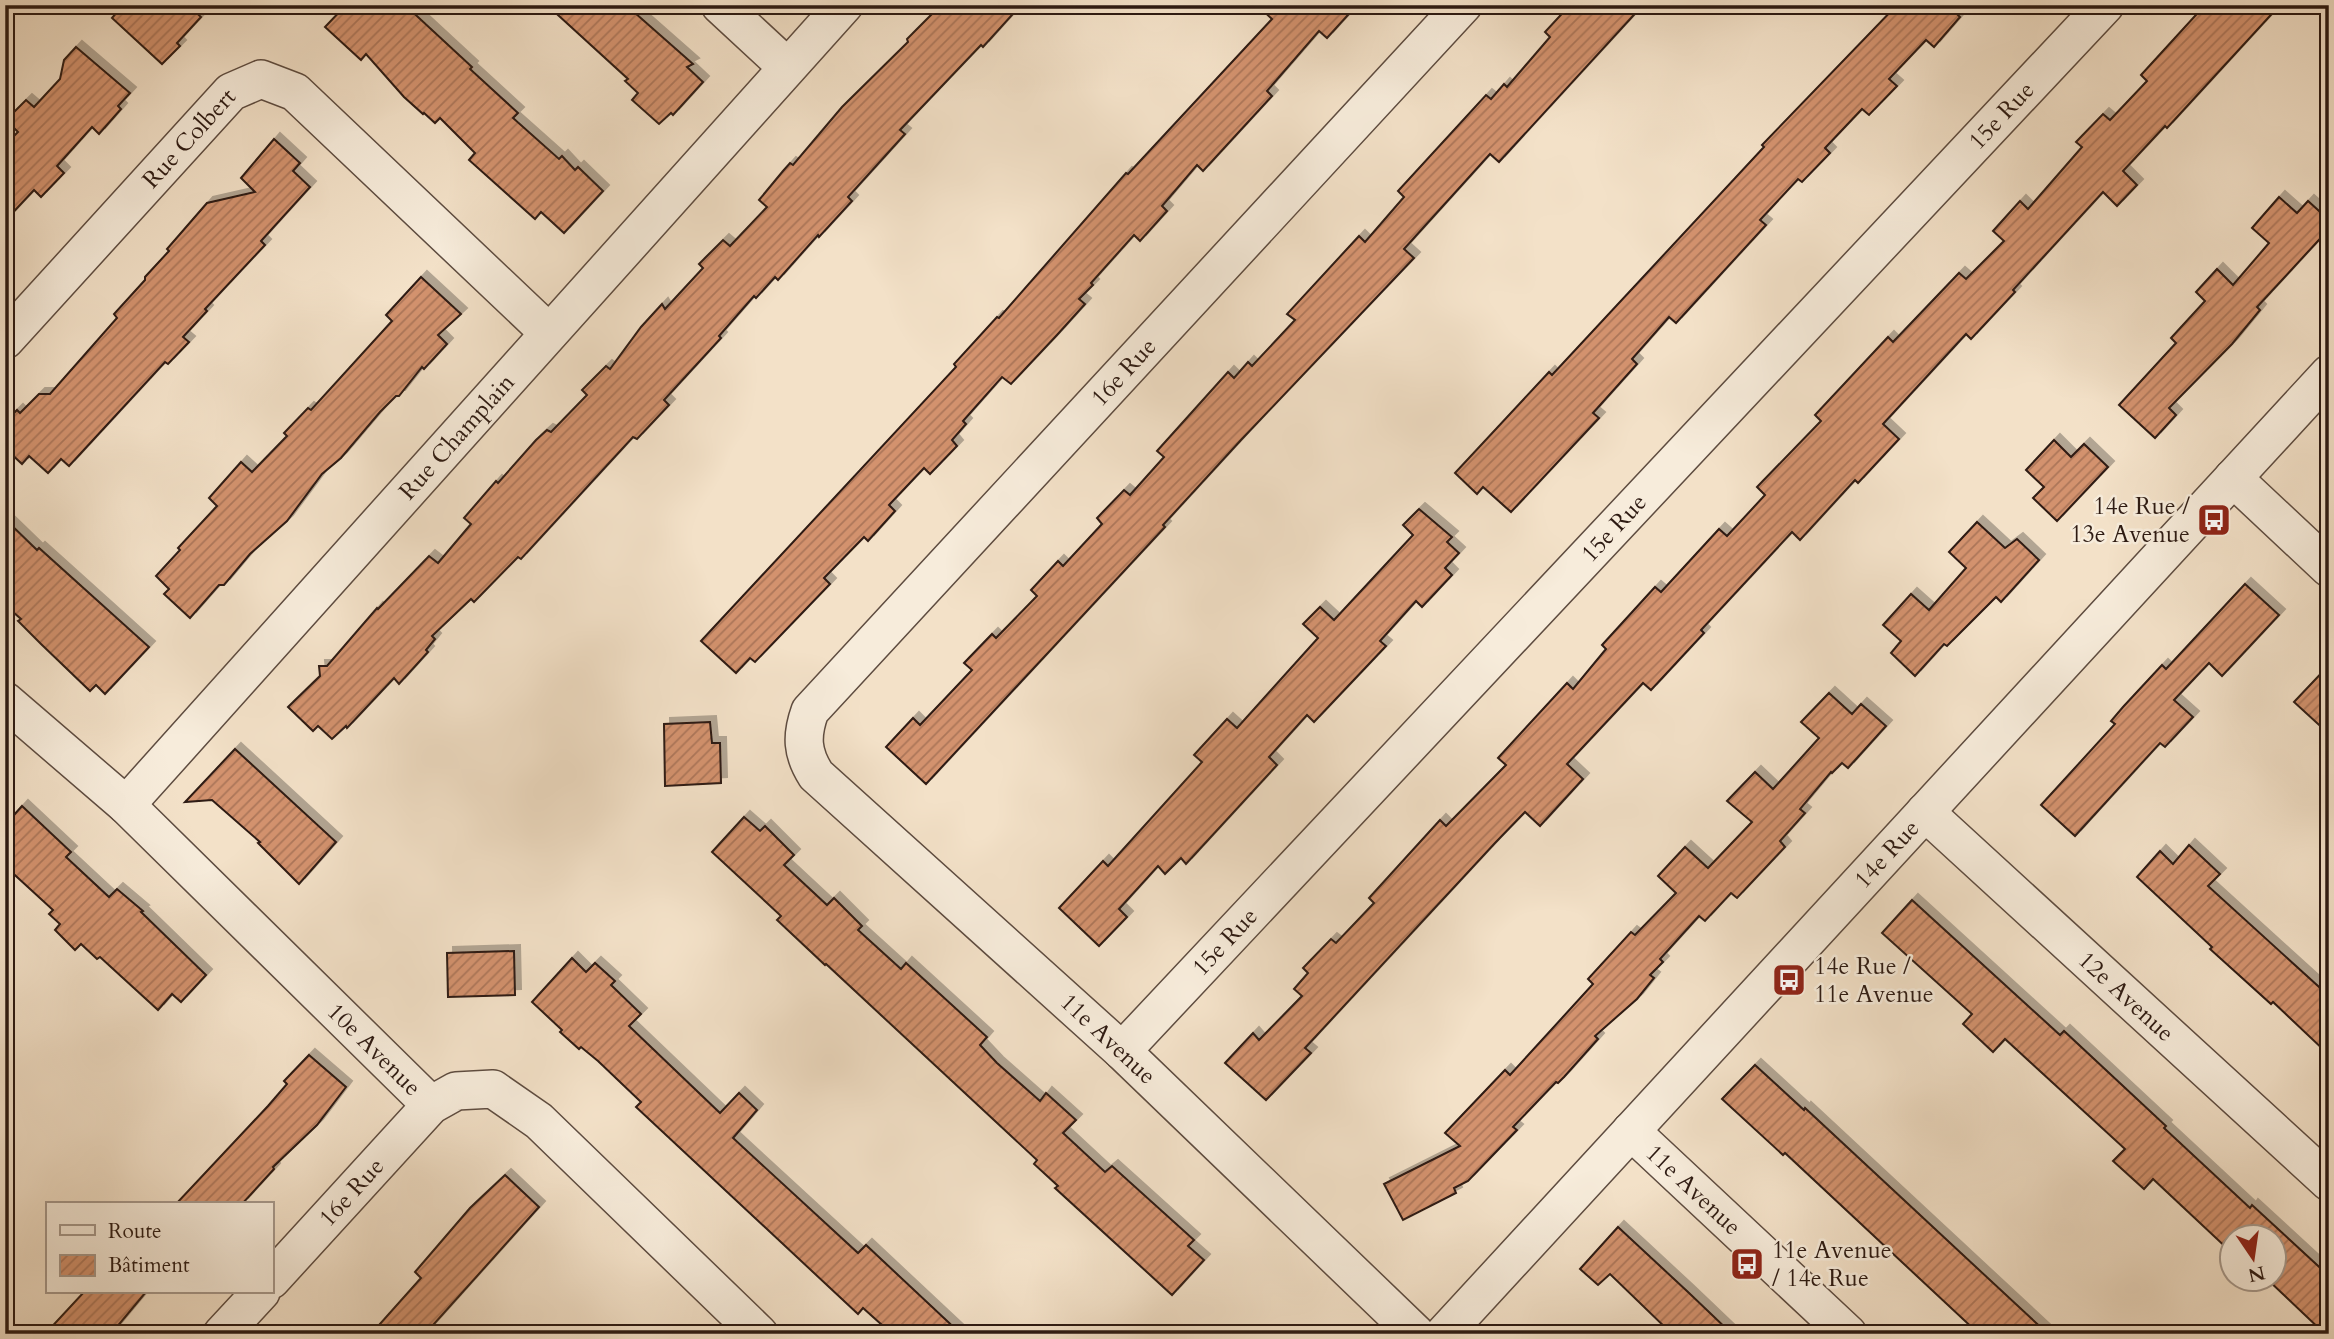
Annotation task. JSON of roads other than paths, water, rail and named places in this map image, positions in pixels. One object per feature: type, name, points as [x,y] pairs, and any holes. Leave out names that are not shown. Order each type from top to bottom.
[{"type":"street","points":[[720,5],[787,67]]},
{"type":"street","name":"Rue Champlain","points":[[126,805],[844,5]]},
{"type":"street","name":"16e Rue","points":[[804,746],[804,729],[810,711],[1463,5]]},
{"type":"street","name":"15e Rue","points":[[1122,1051],[2105,5]]},
{"type":"street","name":"Rue Colbert","points":[[5,340],[231,92],[261,79],[295,92],[549,333]]},
{"type":"street","name":"14e Rue","points":[[1444,1334],[2329,374]]},
{"type":"street","points":[[2233,478],[2329,568]]},
{"type":"street","name":"10e Avenue","points":[[5,701],[126,805],[431,1105],[456,1091],[493,1089],[539,1121],[759,1334]]},
{"type":"street","name":"11e Avenue","points":[[804,746],[807,761],[816,775],[1122,1051],[1416,1334]]},
{"type":"street","name":"12e Avenue","points":[[1925,812],[2329,1182]]},
{"type":"street","name":"16e Rue","points":[[273,1278],[431,1105]]},
{"type":"street","name":"11e Avenue","points":[[1631,1131],[1848,1334]]},
{"type":"street","points":[[222,1334],[259,1294]]},
{"type":"place","name":"14e Rue / 13e Avenue","points":[[2214,520]]},
{"type":"place","name":"14e Rue / 11e Avenue","points":[[1789,980]]},
{"type":"place","name":"11e Avenue / 14e Rue","points":[[1747,1264]]}]
